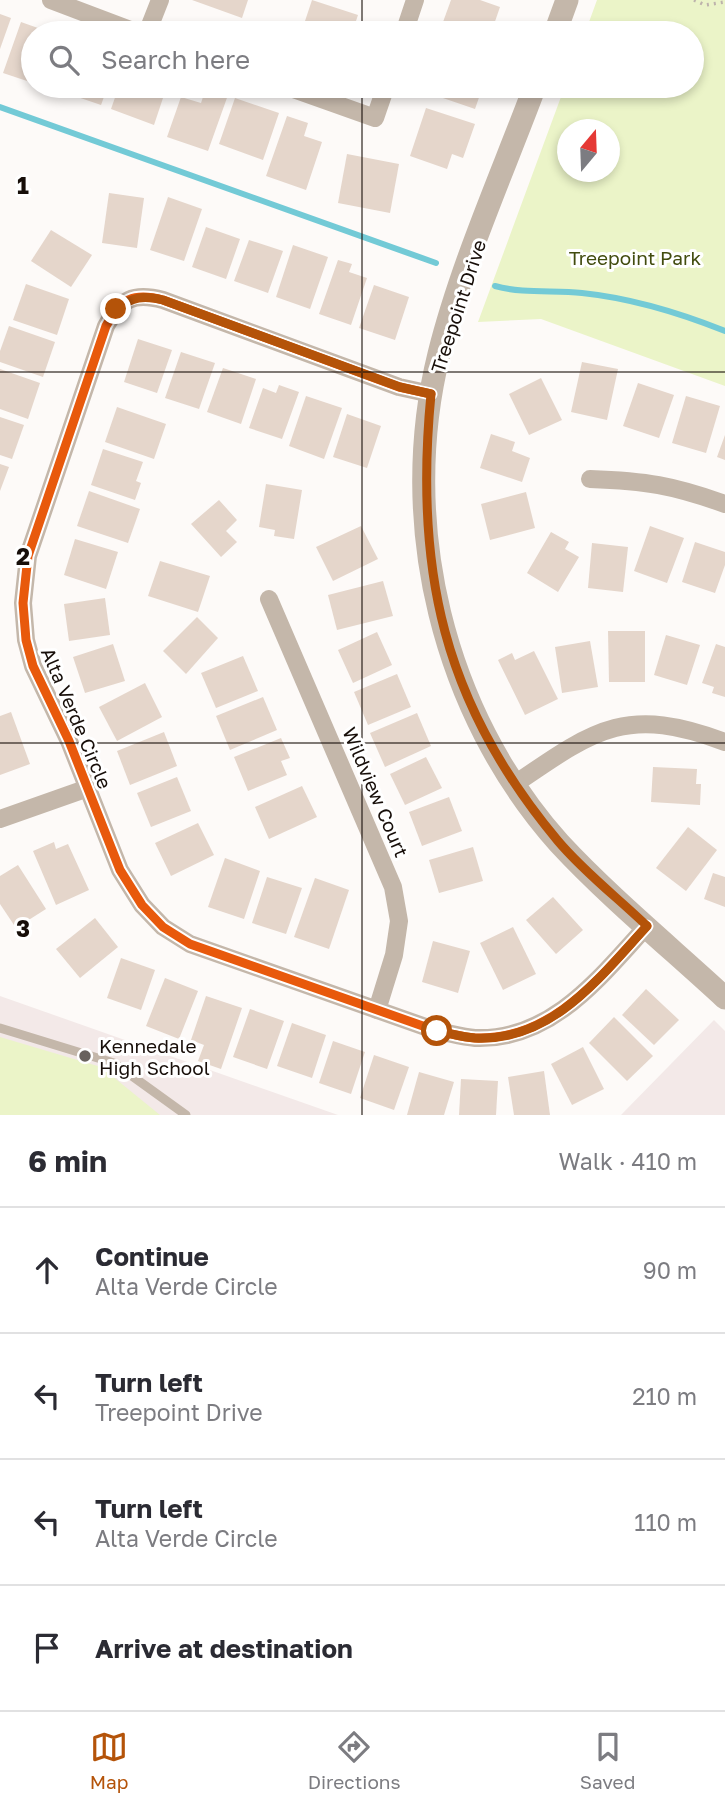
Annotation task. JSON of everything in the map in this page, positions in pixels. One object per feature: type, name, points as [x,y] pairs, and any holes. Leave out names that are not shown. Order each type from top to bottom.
[{"type":"street","points":[[51,0],[106,21]]},
{"type":"street","points":[[152,21],[160,0]]},
{"type":"street","points":[[408,21],[415,0]]},
{"type":"street","points":[[559,21],[567,0]]},
{"type":"street","points":[[319,98],[375,118],[382,98]]},
{"type":"street","name":"Treepoint Drive","points":[[531,98],[452,310],[431,394],[424,503],[431,579],[446,642],[474,713],[515,784],[559,843],[725,998]]},
{"type":"street","name":"Alta Verde Circle","points":[[431,394],[400,387],[163,300],[146,296],[130,298],[116,309],[106,326],[38,518],[28,556],[23,603],[26,640],[33,666],[69,741],[120,870],[142,905],[163,927],[190,944],[437,1031],[475,1038],[511,1034],[548,1021],[585,993],[647,926]]},
{"type":"street","points":[[590,479],[648,481],[678,487],[725,504]]},
{"type":"street","name":"Wildview Court","points":[[269,599],[393,887],[399,921],[394,955],[377,1010]]},
{"type":"street","points":[[515,784],[598,731],[633,724],[668,724],[725,742]]},
{"type":"street","points":[[0,819],[88,788]]},
{"type":"lane","points":[[0,1028],[114,1063],[186,1115]]},
{"type":"path","points":[[694,0],[705,5],[725,2]]},
{"type":"shaded area","name":"Kennedale High School","points":[[0,996],[338,1115],[0,1115]]},
{"type":"shaded area","points":[[714,1020],[725,1031],[725,1115],[621,1115]]},
{"type":"green space","name":"Treepoint Park","points":[[597,0],[725,0],[725,386],[541,319],[478,322],[561,98],[704,98],[704,21],[589,21]]},
{"type":"green space","points":[[0,1037],[101,1067],[160,1115],[0,1115]]},
{"type":"building","points":[[192,0],[248,0],[242,18]]},
{"type":"building","points":[[312,0],[358,15],[356,21],[305,21]]},
{"type":"building","points":[[451,0],[480,0],[500,7],[495,21],[443,21]]},
{"type":"building","points":[[0,14],[11,18],[0,49]]},
{"type":"building","points":[[21,22],[21,79],[3,73]]},
{"type":"building","points":[[80,98],[104,98],[101,105]]},
{"type":"building","points":[[115,98],[163,98],[154,125],[111,109]]},
{"type":"building","points":[[181,98],[201,103],[203,98],[227,98],[208,151],[167,137]]},
{"type":"building","points":[[235,98],[279,113],[263,160],[219,144]]},
{"type":"building","points":[[443,98],[479,98],[475,109]]},
{"type":"building","points":[[426,108],[475,124],[463,158],[452,154],[447,169],[410,156]]},
{"type":"building","points":[[287,116],[308,123],[304,136],[322,142],[306,190],[266,176]]},
{"type":"building","points":[[347,154],[399,164],[390,213],[338,203]]},
{"type":"building","points":[[109,193],[144,198],[137,248],[102,243]]},
{"type":"building","points":[[168,197],[202,209],[184,261],[150,250]]},
{"type":"building","points":[[206,227],[240,239],[226,279],[192,267]]},
{"type":"building","points":[[51,230],[92,255],[71,287],[31,261]]},
{"type":"building","points":[[249,240],[283,251],[268,293],[234,281]]},
{"type":"building","points":[[293,245],[328,257],[310,309],[276,297]]},
{"type":"building","points":[[338,260],[352,264],[349,272],[367,278],[351,325],[319,314]]},
{"type":"building","points":[[26,284],[69,299],[57,335],[13,320]]},
{"type":"building","points":[[374,285],[409,297],[395,340],[359,328]]},
{"type":"building","points":[[9,326],[55,342],[43,377],[0,362],[0,351]]},
{"type":"building","points":[[138,339],[172,350],[157,393],[124,382]]},
{"type":"building","points":[[181,352],[215,363],[199,409],[165,398]]},
{"type":"building","points":[[582,362],[618,369],[607,420],[571,412]]},
{"type":"building","points":[[223,368],[256,379],[241,424],[207,412]]},
{"type":"building","points":[[0,369],[40,383],[28,419],[0,409]]},
{"type":"building","points":[[541,378],[562,420],[529,435],[509,394]]},
{"type":"building","points":[[638,383],[674,395],[659,438],[623,426]]},
{"type":"building","points":[[279,385],[299,392],[282,439],[249,428],[263,388],[276,393]]},
{"type":"building","points":[[306,396],[342,408],[324,459],[289,446]]},
{"type":"building","points":[[686,396],[720,406],[706,453],[672,443]]},
{"type":"building","points":[[117,407],[166,424],[154,459],[105,442]]},
{"type":"building","points":[[347,414],[381,426],[367,468],[333,457]]},
{"type":"building","points":[[0,417],[24,425],[12,459],[0,455]]},
{"type":"building","points":[[491,434],[515,442],[512,451],[530,458],[522,482],[480,468]]},
{"type":"building","points":[[725,435],[725,460],[717,457]]},
{"type":"building","points":[[103,449],[143,462],[136,481],[141,483],[135,500],[91,485]]},
{"type":"building","points":[[0,464],[9,467],[0,491]]},
{"type":"building","points":[[266,484],[302,490],[294,539],[274,536],[275,530],[259,527]]},
{"type":"building","points":[[89,491],[140,509],[128,543],[77,526]]},
{"type":"building","points":[[526,492],[535,528],[490,540],[481,504]]},
{"type":"building","points":[[219,500],[237,520],[226,531],[237,542],[221,557],[191,524]]},
{"type":"building","points":[[361,526],[378,559],[333,581],[316,547]]},
{"type":"building","points":[[650,526],[684,538],[667,583],[634,571]]},
{"type":"building","points":[[551,532],[569,542],[565,549],[579,557],[558,592],[527,573]]},
{"type":"building","points":[[75,539],[118,552],[106,589],[64,575]]},
{"type":"building","points":[[695,542],[725,552],[725,565],[715,593],[682,582]]},
{"type":"building","points":[[592,543],[628,547],[623,592],[588,588]]},
{"type":"building","points":[[160,561],[210,576],[198,612],[148,596]]},
{"type":"building","points":[[383,581],[393,616],[337,630],[328,595]]},
{"type":"building","points":[[105,598],[110,635],[69,641],[64,604]]},
{"type":"building","points":[[197,617],[218,638],[186,674],[163,651]]},
{"type":"building","points":[[608,631],[645,631],[645,682],[609,682]]},
{"type":"building","points":[[377,632],[392,665],[353,683],[338,650]]},
{"type":"building","points":[[666,635],[700,645],[687,685],[654,675]]},
{"type":"building","points":[[590,641],[598,687],[562,693],[555,647]]},
{"type":"building","points":[[113,644],[125,681],[85,693],[73,657]]},
{"type":"building","points":[[716,644],[725,647],[725,697],[712,693],[714,687],[702,683]]},
{"type":"building","points":[[534,651],[558,699],[525,715],[498,660],[512,653],[515,660]]},
{"type":"building","points":[[243,656],[258,691],[216,708],[201,673]]},
{"type":"building","points":[[397,674],[411,707],[368,725],[354,692]]},
{"type":"building","points":[[145,683],[162,717],[117,741],[99,707]]},
{"type":"building","points":[[263,697],[277,730],[230,750],[216,716]]},
{"type":"building","points":[[11,712],[30,764],[0,775],[0,716]]},
{"type":"building","points":[[417,713],[431,746],[385,767],[370,733]]},
{"type":"building","points":[[164,732],[177,766],[130,785],[117,751]]},
{"type":"building","points":[[281,738],[290,758],[281,761],[287,775],[248,791],[234,757]]},
{"type":"building","points":[[426,757],[442,788],[405,805],[390,774]]},
{"type":"building","points":[[653,767],[697,769],[696,784],[701,784],[700,805],[651,802]]},
{"type":"building","points":[[177,777],[191,811],[151,827],[137,793]]},
{"type":"building","points":[[302,786],[317,817],[269,839],[255,807]]},
{"type":"building","points":[[449,797],[462,831],[422,846],[409,812]]},
{"type":"building","points":[[198,823],[214,855],[171,876],[155,843]]},
{"type":"building","points":[[688,827],[717,850],[686,891],[656,868]]},
{"type":"building","points":[[54,842],[56,849],[68,844],[89,890],[56,905],[33,851]]},
{"type":"building","points":[[473,847],[483,881],[439,893],[429,860]]},
{"type":"building","points":[[225,858],[260,871],[244,919],[208,907]]},
{"type":"building","points":[[18,865],[46,909],[16,928],[0,904],[0,876]]},
{"type":"building","points":[[713,873],[725,877],[725,907],[704,899]]},
{"type":"building","points":[[267,877],[302,888],[286,934],[252,923]]},
{"type":"building","points":[[315,878],[349,890],[329,949],[294,937]]},
{"type":"building","points":[[553,897],[583,930],[556,954],[526,920]]},
{"type":"building","points":[[95,918],[118,947],[80,978],[56,949]]},
{"type":"building","points":[[513,927],[536,974],[503,990],[480,943]]},
{"type":"building","points":[[433,941],[470,951],[458,993],[422,982]]},
{"type":"building","points":[[121,958],[155,970],[141,1010],[107,998]]},
{"type":"building","points":[[165,978],[198,991],[179,1039],[146,1026]]},
{"type":"building","points":[[646,989],[679,1020],[654,1045],[622,1015]]},
{"type":"building","points":[[206,996],[242,1008],[221,1069],[198,1061],[204,1045],[191,1040]]},
{"type":"building","points":[[250,1009],[284,1021],[267,1069],[233,1057]]},
{"type":"building","points":[[614,1017],[653,1056],[627,1081],[589,1043]]},
{"type":"building","points":[[292,1023],[326,1035],[312,1078],[277,1066]]},
{"type":"building","points":[[333,1041],[365,1052],[351,1094],[319,1083]]},
{"type":"building","points":[[583,1047],[604,1089],[572,1105],[551,1064]]},
{"type":"building","points":[[374,1055],[409,1067],[394,1110],[360,1098]]},
{"type":"building","points":[[544,1071],[550,1115],[514,1115],[508,1077]]},
{"type":"building","points":[[419,1072],[454,1082],[444,1115],[407,1115]]},
{"type":"building","points":[[461,1079],[498,1081],[496,1115],[459,1115]]},
{"type":"waterway","points":[[0,107],[436,263]]},
{"type":"waterway","points":[[495,286],[517,290],[582,293],[636,302],[725,331]]},
{"type":"cycle path","points":[[431,394],[399,387],[163,300],[144,297],[123,304],[106,326],[28,556],[23,603],[26,640],[33,666],[69,741],[120,870],[142,905],[163,927],[190,944],[437,1031],[475,1038],[503,1036],[528,1029],[551,1017],[592,985],[647,926]]},
{"type":"place","name":"Kennedale High School","points":[[85,1056]]},
{"type":"route","points":[[116,309],[130,298],[146,296],[163,300],[400,387],[431,394],[425,451],[424,503],[431,579],[446,642],[474,713],[515,784],[559,843],[647,926],[585,993],[548,1021],[511,1034],[475,1038],[437,1031]]}]
